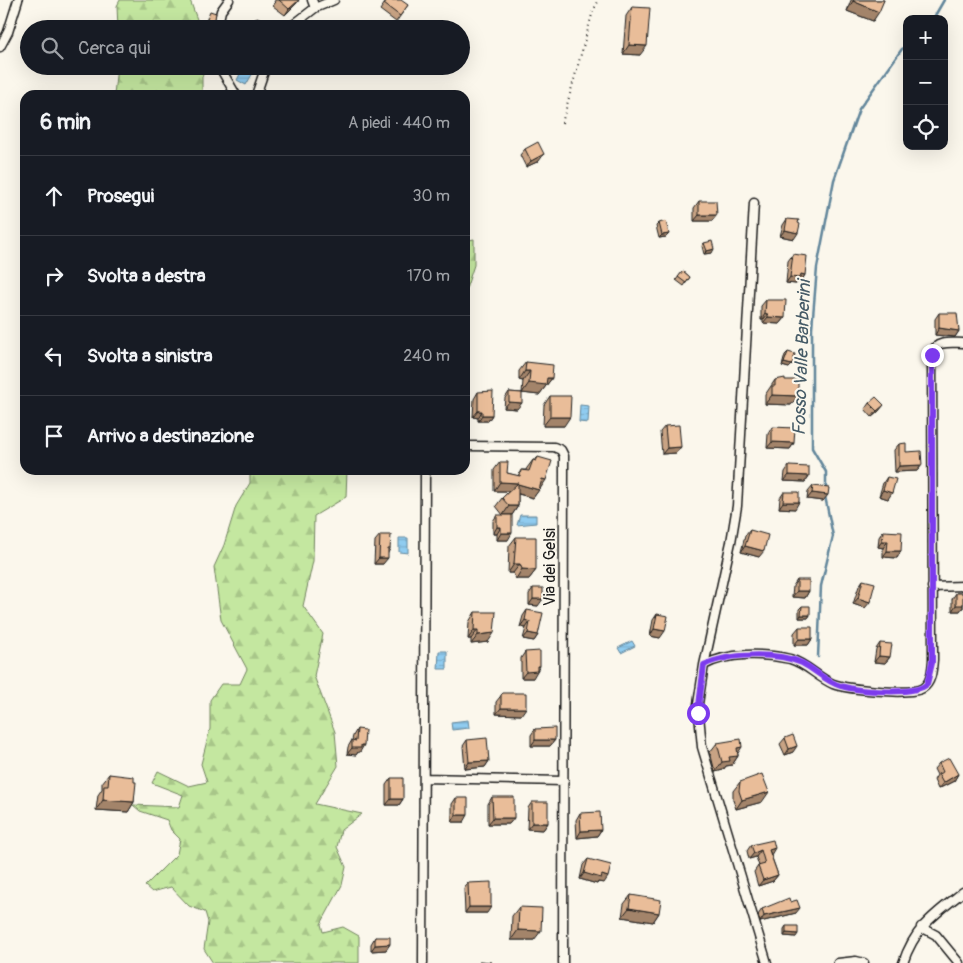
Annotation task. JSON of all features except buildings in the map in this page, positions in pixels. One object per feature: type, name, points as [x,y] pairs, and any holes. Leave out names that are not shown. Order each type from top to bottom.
[{"type":"street","points":[[0,47],[8,32],[18,0]]},
{"type":"street","points":[[220,20],[222,11],[229,0]]},
{"type":"street","points":[[297,20],[313,4],[334,0]]},
{"type":"street","points":[[224,75],[233,90]]},
{"type":"street","points":[[258,90],[263,75]]},
{"type":"street","points":[[754,203],[736,506],[730,551],[704,665],[698,704],[702,747],[767,963]]},
{"type":"street","points":[[704,665],[726,657],[778,657],[799,662],[829,682],[842,687],[874,690],[919,690],[927,684],[932,671],[932,353],[934,347],[940,344],[963,343]]},
{"type":"street","name":"Via dei Gelsi","points":[[470,446],[554,447],[561,450],[564,456],[563,963]]},
{"type":"street","points":[[423,963],[426,475]]},
{"type":"street","points":[[932,587],[963,586]]},
{"type":"street","points":[[424,778],[564,781]]},
{"type":"street","points":[[903,963],[921,927],[963,892]]},
{"type":"street","points":[[921,927],[936,935],[959,963]]},
{"type":"street","points":[[838,963],[856,961],[864,963]]},
{"type":"path","points":[[562,123],[593,11],[599,0]]},
{"type":"green space","points":[[120,0],[190,0],[197,20],[118,20],[117,6]]},
{"type":"green space","points":[[116,75],[203,75],[202,90],[115,90]]},
{"type":"green space","points":[[474,239],[474,265],[470,277],[470,240]]},
{"type":"green space","points":[[250,475],[347,475],[346,497],[314,516],[313,561],[303,606],[323,634],[314,676],[335,732],[338,766],[315,804],[362,814],[341,830],[337,847],[346,867],[342,885],[321,924],[323,932],[343,927],[359,936],[359,963],[213,963],[204,949],[208,922],[205,912],[189,906],[171,887],[152,892],[145,886],[177,854],[180,839],[171,830],[167,820],[140,811],[133,805],[179,807],[183,795],[152,783],[158,771],[189,786],[207,782],[201,764],[210,729],[210,700],[221,684],[240,684],[247,669],[221,620],[214,567],[224,545],[236,506],[250,483]]},
{"type":"water","points":[[240,75],[252,75],[246,85],[237,80]]},
{"type":"water","points":[[580,405],[589,406],[588,423],[579,422]]},
{"type":"water","points":[[520,515],[536,515],[536,523],[517,525]]},
{"type":"water","points":[[399,538],[408,538],[408,553],[399,552]]},
{"type":"water","points":[[632,641],[635,646],[621,653],[618,648]]},
{"type":"water","points":[[439,651],[447,651],[447,669],[438,669]]},
{"type":"water","points":[[468,720],[469,728],[452,730],[451,722]]},
{"type":"waterway","name":"Fosso Valle Barberini","points":[[935,15],[944,0]]},
{"type":"waterway","name":"Fosso Valle Barberini","points":[[826,491],[826,472],[812,448],[812,328],[817,268],[834,180],[859,109],[903,48]]},
{"type":"waterway","name":"Fosso Valle Barberini","points":[[818,657],[821,586],[833,536],[825,496]]},
{"type":"route","points":[[698,713],[700,684],[704,665],[726,657],[764,656],[794,660],[808,667],[829,682],[854,689],[883,691],[916,690],[921,689],[927,684],[932,671],[932,355]]}]
